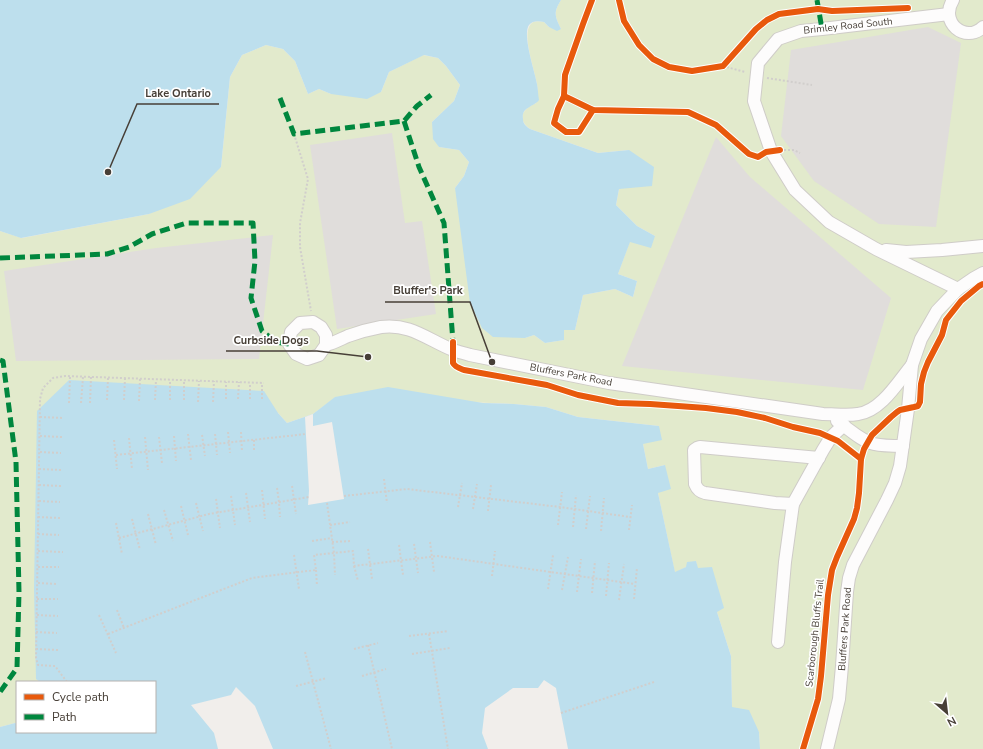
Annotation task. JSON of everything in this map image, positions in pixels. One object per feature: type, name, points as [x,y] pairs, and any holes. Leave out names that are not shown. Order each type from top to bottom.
[{"type":"street","points":[[953,0],[949,7],[949,14],[951,22],[955,27],[960,31],[967,33],[980,30],[983,27]]},
{"type":"street","name":"Brimley Road South","points":[[949,14],[801,31],[778,39],[758,62],[754,101],[775,151],[795,190],[830,222],[876,249],[958,289]]},
{"type":"street","name":"Brimley Road South","points":[[876,249],[906,252],[983,246]]},
{"type":"street","name":"Bluffers Park Road","points":[[827,749],[839,700],[849,578],[853,565],[895,482],[900,466],[908,409],[912,365],[921,339],[935,314],[958,289],[983,273]]},
{"type":"street","points":[[313,322],[321,327],[326,335],[326,345]]},
{"type":"street","name":"Bluffers Park Road","points":[[313,322],[300,323],[291,332],[289,344],[296,354],[307,359],[319,355],[326,345],[365,330],[382,327],[395,327],[423,334],[453,350],[470,355],[609,383],[823,414],[858,414],[873,409],[883,401],[912,365]]},
{"type":"street","name":"Bluffers Park Road","points":[[823,414],[844,425],[868,442],[890,446],[903,446]]},
{"type":"street","points":[[778,642],[785,562],[794,504],[831,437],[844,425]]},
{"type":"street","points":[[794,504],[768,502],[704,493],[700,491],[695,484],[694,450],[700,448],[819,458]]},
{"type":"path","points":[[723,66],[727,60]]},
{"type":"path","points":[[715,67],[723,66],[748,73]]},
{"type":"path","points":[[767,78],[812,85]]},
{"type":"path","points":[[294,134],[308,179],[300,223],[300,247],[313,322]]},
{"type":"path","points":[[775,151],[794,150],[800,153]]},
{"type":"path","points":[[69,403],[70,377]]},
{"type":"path","points":[[66,681],[55,666],[38,665],[36,658],[40,400],[43,388],[53,378],[70,377],[250,382],[263,383],[262,399]]},
{"type":"path","points":[[81,403],[82,377]]},
{"type":"path","points":[[90,403],[91,377]]},
{"type":"path","points":[[107,400],[108,378]]},
{"type":"path","points":[[124,378],[124,400]]},
{"type":"path","points":[[140,379],[140,401]]},
{"type":"path","points":[[155,400],[156,380]]},
{"type":"path","points":[[170,380],[170,400]]},
{"type":"path","points":[[184,380],[184,400]]},
{"type":"path","points":[[198,402],[199,381]]},
{"type":"path","points":[[213,402],[214,381]]},
{"type":"path","points":[[226,382],[226,399]]},
{"type":"path","points":[[238,399],[239,382]]},
{"type":"path","points":[[250,382],[250,399]]},
{"type":"path","points":[[40,417],[63,418]]},
{"type":"path","points":[[228,432],[230,453]]},
{"type":"path","points":[[241,432],[242,451]]},
{"type":"path","points":[[188,434],[191,460]]},
{"type":"path","points":[[215,434],[217,455]]},
{"type":"path","points":[[116,455],[306,434]]},
{"type":"path","points":[[202,435],[204,456]]},
{"type":"path","points":[[40,436],[62,437]]},
{"type":"path","points":[[174,436],[176,461]]},
{"type":"path","points":[[145,437],[148,470]]},
{"type":"path","points":[[159,437],[162,463]]},
{"type":"path","points":[[129,438],[132,469]]},
{"type":"path","points":[[114,440],[117,469]]},
{"type":"path","points":[[254,440],[254,450]]},
{"type":"path","points":[[40,452],[61,453]]},
{"type":"path","points":[[39,469],[61,470]]},
{"type":"path","points":[[384,479],[387,503]]},
{"type":"path","points":[[458,508],[462,483]]},
{"type":"path","points":[[473,509],[477,484]]},
{"type":"path","points":[[39,485],[60,486]]},
{"type":"path","points":[[488,511],[491,485]]},
{"type":"path","points":[[292,486],[296,514]]},
{"type":"path","points":[[277,488],[280,517]]},
{"type":"path","points":[[344,496],[407,488],[630,517]]},
{"type":"path","points":[[262,490],[265,519]]},
{"type":"path","points":[[558,525],[562,492]]},
{"type":"path","points":[[246,493],[250,522]]},
{"type":"path","points":[[573,527],[576,494]]},
{"type":"path","points":[[231,496],[235,525]]},
{"type":"path","points":[[586,528],[590,496]]},
{"type":"path","points":[[119,538],[218,512],[309,497]]},
{"type":"path","points":[[601,531],[604,498]]},
{"type":"path","points":[[216,499],[220,528]]},
{"type":"path","points":[[39,501],[60,502]]},
{"type":"path","points":[[196,502],[203,531]]},
{"type":"path","points":[[327,503],[334,553],[335,575]]},
{"type":"path","points":[[629,530],[632,505]]},
{"type":"path","points":[[181,506],[188,535]]},
{"type":"path","points":[[164,510],[173,541]]},
{"type":"path","points":[[148,514],[156,545]]},
{"type":"path","points":[[38,517],[60,518]]},
{"type":"path","points":[[132,519],[140,550]]},
{"type":"path","points":[[330,525],[350,522]]},
{"type":"path","points":[[116,523],[122,554]]},
{"type":"path","points":[[38,534],[59,535]]},
{"type":"path","points":[[312,541],[332,538]]},
{"type":"path","points":[[332,542],[352,541]]},
{"type":"path","points":[[430,542],[434,572]]},
{"type":"path","points":[[414,544],[418,573]]},
{"type":"path","points":[[399,546],[403,575]]},
{"type":"path","points":[[368,549],[372,579]]},
{"type":"path","points":[[38,551],[63,552]]},
{"type":"path","points":[[317,586],[314,555],[353,551],[354,566],[358,581]]},
{"type":"path","points":[[492,576],[496,551]]},
{"type":"path","points":[[548,589],[553,555]]},
{"type":"path","points":[[294,556],[298,589]]},
{"type":"path","points":[[354,566],[438,556],[635,584]]},
{"type":"path","points":[[562,590],[568,557]]},
{"type":"path","points":[[577,592],[581,559]]},
{"type":"path","points":[[592,593],[595,562]]},
{"type":"path","points":[[606,596],[609,563]]},
{"type":"path","points":[[619,600],[624,564]]},
{"type":"path","points":[[38,566],[59,567]]},
{"type":"path","points":[[634,599],[637,568]]},
{"type":"path","points":[[108,634],[252,578],[316,570]]},
{"type":"path","points":[[37,583],[58,584]]},
{"type":"path","points":[[37,598],[58,600]]},
{"type":"path","points":[[117,610],[124,628]]},
{"type":"path","points":[[37,615],[58,616]]},
{"type":"path","points":[[99,615],[116,653]]},
{"type":"path","points":[[409,636],[448,631]]},
{"type":"path","points":[[36,632],[57,633]]},
{"type":"path","points":[[429,634],[448,749]]},
{"type":"path","points":[[354,649],[378,643]]},
{"type":"path","points":[[368,645],[392,749]]},
{"type":"path","points":[[412,654],[450,648]]},
{"type":"path","points":[[36,649],[58,650]]},
{"type":"path","points":[[305,652],[331,749]]},
{"type":"path","points":[[362,676],[386,669]]},
{"type":"path","points":[[296,686],[327,678]]},
{"type":"path","points":[[561,713],[654,682]]},
{"type":"green space","points":[[561,0],[983,0],[983,749],[760,749],[759,732],[732,708],[731,656],[717,612],[697,568],[696,561],[675,573],[658,493],[665,465],[648,469],[643,444],[659,426],[578,417],[546,407],[514,404],[336,397],[313,414],[287,423],[278,413],[36,678],[39,681],[16,681],[16,724],[0,727],[0,231],[22,238],[149,214],[221,167],[230,77],[242,55],[266,45],[283,49],[295,61],[308,94],[319,89],[331,94],[381,92],[389,72],[423,55],[438,58],[460,85],[454,101],[432,122],[439,147],[459,150],[469,162],[464,176],[455,188],[525,338],[534,335],[545,343],[564,340],[564,330],[575,330],[583,295],[615,289],[633,297],[637,281],[618,274],[630,241],[655,236],[637,226],[616,205],[629,150],[598,153],[530,129],[523,121],[522,118],[525,111],[531,105],[536,103],[537,91],[537,84],[528,45],[528,30],[531,23],[536,21],[544,22],[549,27],[561,29],[557,21],[557,8]]},
{"type":"shaded area","points":[[928,27],[961,43],[936,227],[879,224],[814,181],[781,136],[791,50]]},
{"type":"shaded area","points":[[392,133],[405,223],[422,221],[436,314],[337,329],[310,145]]},
{"type":"shaded area","points":[[716,137],[750,177],[891,298],[863,390],[622,366]]},
{"type":"shaded area","points":[[273,235],[259,359],[16,361],[4,271],[156,248]]},
{"type":"water","points":[[0,0],[561,0],[556,14],[557,21],[561,29],[557,31],[549,27],[544,22],[538,21],[531,23],[527,30],[528,45],[539,100],[524,112],[523,121],[530,129],[598,153],[629,150],[654,167],[652,186],[619,189],[616,205],[637,226],[655,236],[651,248],[630,242],[618,274],[637,281],[633,297],[615,289],[583,295],[575,330],[564,330],[564,340],[545,343],[534,335],[525,338],[493,337],[482,328],[470,303],[455,188],[464,176],[469,162],[459,150],[439,147],[433,139],[432,122],[454,101],[460,85],[438,58],[424,55],[389,72],[381,92],[367,99],[331,94],[319,89],[308,94],[295,61],[283,49],[266,45],[242,55],[230,77],[221,167],[190,199],[149,214],[21,238],[0,231]]},
{"type":"water","points":[[69,380],[264,391],[278,413],[287,423],[313,414],[335,397],[388,387],[483,403],[546,407],[578,417],[659,426],[662,440],[643,444],[648,469],[665,465],[671,489],[658,493],[675,572],[686,567],[687,562],[696,561],[698,568],[712,567],[724,608],[717,612],[731,656],[732,707],[749,710],[759,732],[760,749],[568,749],[556,688],[544,680],[538,688],[513,688],[485,708],[482,733],[488,749],[273,749],[255,706],[236,687],[231,695],[191,705],[214,733],[218,749],[0,749],[0,727],[15,723],[16,733],[156,733],[156,681],[39,681],[36,679],[34,589],[37,411]]},
{"type":"pier","points":[[313,414],[313,426],[332,422],[344,499],[308,505],[309,491],[305,417]]},
{"type":"marked path","points":[[817,0],[822,29]]},
{"type":"marked path","points":[[280,98],[294,134],[404,121],[417,106],[431,95]]},
{"type":"marked path","points":[[404,121],[419,167],[444,223],[453,342]]},
{"type":"marked path","points":[[0,258],[107,254],[129,247],[152,234],[187,223],[253,223],[255,261],[251,298],[262,331],[276,342],[289,344]]},
{"type":"marked path","points":[[0,360],[3,361],[16,462],[19,592],[17,668],[0,692]]},
{"type":"cycle path","points":[[592,0],[565,75],[564,96],[593,110],[688,112],[716,125],[749,154],[758,157],[766,152],[780,150]]},
{"type":"cycle path","points":[[619,0],[624,21],[639,45],[653,59],[669,67],[692,71],[723,66],[756,29],[767,20],[779,14],[818,9],[832,11],[908,8]]},
{"type":"cycle path","points":[[564,96],[554,123],[566,132],[579,132],[593,110]]},
{"type":"cycle path","name":"Scarborough Bluffs Trail","points":[[803,749],[818,699],[828,595],[832,570],[854,519],[857,508],[861,459],[864,449],[872,435],[897,412],[918,406],[920,402],[921,384],[924,372],[942,335],[946,320],[961,301],[983,284]]},
{"type":"cycle path","points":[[453,342],[453,363],[464,370],[547,385],[578,395],[618,403],[706,408],[737,412],[765,418],[793,427],[820,433],[838,441],[861,459]]},
{"type":"place","name":"Lake Ontario","points":[[108,172]]},
{"type":"place","name":"Curbside Dogs","points":[[368,357]]},
{"type":"place","name":"Bluffer's Park","points":[[492,362]]}]
